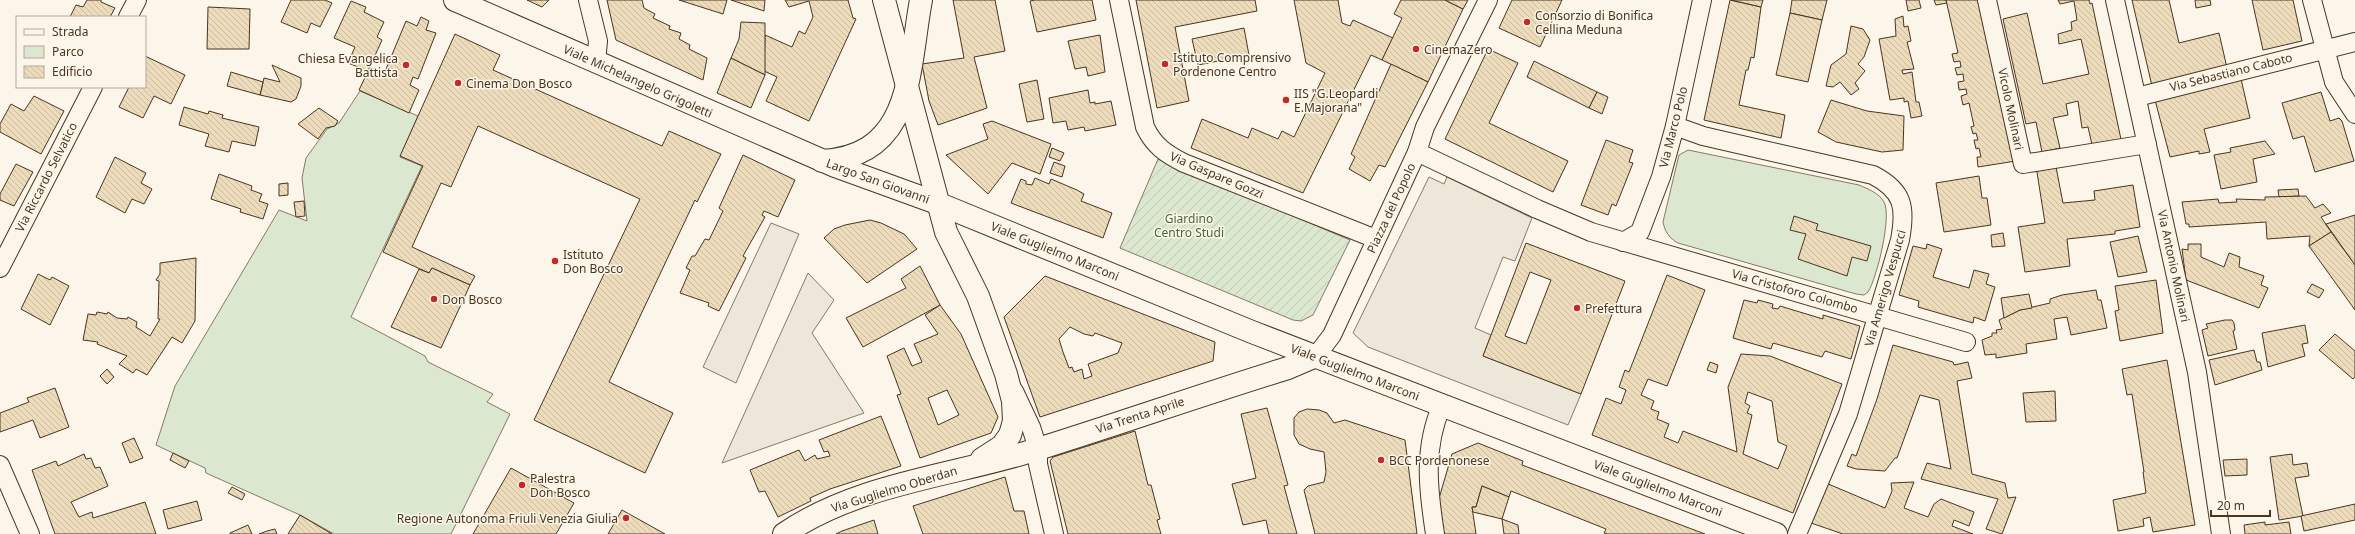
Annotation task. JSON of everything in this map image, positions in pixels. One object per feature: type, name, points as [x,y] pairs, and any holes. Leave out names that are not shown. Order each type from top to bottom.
[{"type":"main road","name":"Viale Michelangelo Grigoletti","points":[[455,0],[821,161]]},
{"type":"main road","points":[[884,0],[906,88]]},
{"type":"main road","points":[[906,88],[922,0]]},
{"type":"main road","name":"Largo San Giovanni","points":[[821,161],[836,160],[858,154],[876,144],[887,133],[899,112],[906,88]]},
{"type":"main road","name":"Largo San Giovanni","points":[[906,88],[946,232],[978,296],[1006,374],[1013,402],[1014,421],[1010,435],[1002,446],[990,456],[963,468]]},
{"type":"main road","name":"Largo San Giovanni","points":[[821,161],[937,203]]},
{"type":"main road","name":"Viale Guglielmo Marconi","points":[[937,203],[1316,356],[1776,534]]},
{"type":"main road","name":"Via Trenta Aprile","points":[[963,468],[1038,449],[1288,368],[1316,356]]},
{"type":"main road","name":"Via Guglielmo Oberdan","points":[[784,534],[826,510],[850,501],[963,468]]},
{"type":"street","points":[[129,16],[137,0]]},
{"type":"street","points":[[588,0],[598,41],[596,63]]},
{"type":"street","name":"Via Gaspare Gozzi","points":[[1119,0],[1145,128],[1158,148],[1184,163],[1376,239]]},
{"type":"street","points":[[1417,152],[1425,127],[1488,0]]},
{"type":"street","name":"Via Marco Polo","points":[[1623,242],[1640,232],[1660,177],[1675,126],[1702,0]]},
{"type":"street","name":"Vicolo Molinari","points":[[1987,0],[2023,164],[2148,144]]},
{"type":"street","name":"Via Antonio Molinari","points":[[2115,0],[2148,144],[2197,372],[2221,534]]},
{"type":"street","points":[[2312,0],[2334,82],[2355,114]]},
{"type":"street","name":"Via Sebastiano Caboto","points":[[2137,97],[2355,42]]},
{"type":"street","name":"Via Riccardo Selvatico","points":[[0,268],[91,88]]},
{"type":"street","name":"Via Amerigo Vespucci","points":[[1675,126],[1703,136],[1859,171],[1887,182],[1897,193],[1903,207],[1904,221],[1900,240],[1848,414],[1797,534]]},
{"type":"street","name":"Piazza del Popolo","points":[[1316,356],[1332,336],[1417,152],[1537,209],[1590,232],[1623,242]]},
{"type":"street","name":"Via Cristoforo Colombo","points":[[1623,242],[1878,315],[1966,342]]},
{"type":"street","name":"Largo San Giovanni","points":[[1006,374],[1031,427],[1038,449],[1038,464],[1054,534]]},
{"type":"street","points":[[1435,534],[1427,480],[1434,424],[1442,405]]},
{"type":"street","points":[[0,465],[30,534]]},
{"type":"green space","points":[[360,91],[418,116],[400,157],[422,166],[351,317],[425,356],[428,362],[493,394],[487,402],[510,414],[451,534],[334,534],[300,515],[206,473],[205,468],[156,445],[175,386],[279,210],[307,221],[302,178],[306,158],[327,129],[339,123]]},
{"type":"green space","points":[[1688,150],[1859,185],[1876,194],[1884,202],[1886,209],[1885,233],[1879,261],[1872,285],[1868,292],[1864,295],[1856,294],[1678,243],[1672,239],[1666,232],[1663,222],[1679,155]]},
{"type":"green space","name":"Giardino Centro Studi","points":[[1158,159],[1350,240],[1313,315],[1301,321],[1293,320],[1120,248]]},
{"type":"shaded area","points":[[1429,177],[1444,184],[1447,177],[1532,218],[1515,261],[1503,257],[1475,328],[1491,335],[1483,356],[1581,394],[1568,425],[1368,347],[1353,333]]},
{"type":"shaded area","points":[[771,223],[799,234],[736,383],[703,367]]},
{"type":"shaded area","points":[[808,273],[834,300],[812,333],[864,413],[722,463]]},
{"type":"building","points":[[87,0],[101,0],[101,2],[115,8],[111,16],[70,16],[76,5],[83,7]]},
{"type":"building","points":[[291,0],[325,0],[332,3],[320,27],[311,23],[307,33],[281,22]]},
{"type":"building","points":[[527,0],[549,0],[542,7]]},
{"type":"building","points":[[607,0],[642,0],[644,8],[655,14],[653,18],[670,26],[669,29],[681,33],[679,39],[690,45],[689,49],[707,58],[703,80],[616,40]]},
{"type":"building","points":[[679,0],[727,0],[723,14]]},
{"type":"building","points":[[731,0],[765,0],[764,11]]},
{"type":"building","points":[[785,0],[848,0],[853,18],[856,19],[809,121],[766,101],[777,77],[764,71],[765,35],[792,47],[799,31],[805,34],[813,17],[809,1],[789,7]]},
{"type":"building","points":[[953,0],[995,0],[1005,51],[974,57],[987,108],[938,125],[929,101],[922,64],[964,58]]},
{"type":"building","points":[[1092,0],[1096,20],[1037,32],[1030,1]]},
{"type":"building","name":"Istituto Comprensivo Pordenone Centro","points":[[1136,0],[1255,0],[1257,11],[1175,27],[1189,101],[1157,108]]},
{"type":"building","points":[[1294,0],[1338,0],[1342,23],[1350,26],[1353,20],[1393,38],[1382,60],[1371,55],[1303,193],[1191,148],[1202,119],[1248,138],[1252,128],[1278,139],[1282,131],[1294,137],[1325,73],[1306,63]]},
{"type":"building","name":"CinemaZero","points":[[1401,0],[1445,0],[1463,9],[1428,82],[1382,60],[1402,18],[1394,14]]},
{"type":"building","points":[[1445,0],[1468,0],[1463,9]]},
{"type":"building","name":"Consorzio di Bonifica Cellina Meduna","points":[[1512,0],[1562,0],[1540,47],[1499,28]]},
{"type":"building","points":[[1730,0],[1761,7],[1754,58],[1751,57],[1748,70],[1746,70],[1739,105],[1785,115],[1781,138],[1704,120]]},
{"type":"building","points":[[1731,0],[1763,0],[1761,7]]},
{"type":"building","points":[[1792,0],[1827,0],[1822,20],[1790,13]]},
{"type":"building","points":[[1906,0],[1919,0],[1921,8],[1908,11]]},
{"type":"building","points":[[1934,0],[1946,0],[1947,3],[1936,5]]},
{"type":"building","points":[[1946,0],[1980,0],[2016,161],[1978,167],[1977,157],[1981,157],[1979,148],[1976,149],[1974,140],[1978,140],[1976,133],[1973,134],[1971,127],[1974,126],[1969,103],[1963,105],[1961,96],[1967,94],[1966,89],[1959,90],[1958,82],[1964,81],[1963,74],[1957,75],[1955,68],[1961,67],[1960,61],[1954,62],[1952,54],[1958,53]]},
{"type":"building","points":[[2058,0],[2089,0],[2090,4],[2092,3],[2122,144],[2093,149],[2088,127],[2082,128],[2078,101],[2066,104],[2068,115],[2053,118],[2060,148],[2042,152],[2036,122],[2026,124],[2003,19],[2027,13],[2043,84],[2089,74],[2081,39],[2059,44],[2058,34],[2072,30],[2071,22],[2077,20],[2074,1],[2060,4]]},
{"type":"building","points":[[2132,0],[2169,0],[2179,43],[2219,33],[2227,68],[2152,86]]},
{"type":"building","points":[[2195,0],[2210,0],[2211,5],[2196,8]]},
{"type":"building","points":[[2252,0],[2293,0],[2302,41],[2263,50]]},
{"type":"building","points":[[351,1],[366,7],[364,12],[384,22],[377,37],[382,40],[368,71],[348,63],[355,47],[334,38]]},
{"type":"building","points":[[208,7],[250,9],[249,49],[207,49]]},
{"type":"building","points":[[1790,13],[1822,20],[1808,82],[1776,75]]},
{"type":"building","points":[[1903,16],[1904,27],[1908,26],[1911,41],[1907,42],[1914,69],[1902,70],[1903,74],[1912,72],[1916,102],[1919,102],[1922,116],[1911,118],[1908,101],[1904,102],[1904,98],[1890,100],[1879,39],[1896,36],[1895,19]]},
{"type":"building","name":"Chiesa Evangelica Battista","points":[[421,17],[429,21],[426,30],[436,33],[418,79],[413,77],[410,85],[419,90],[409,113],[359,90],[370,67],[384,74],[406,21],[417,26]]},
{"type":"building","points":[[741,22],[765,23],[765,75],[731,58],[739,39]]},
{"type":"building","points":[[1851,26],[1863,29],[1870,40],[1864,57],[1858,64],[1865,71],[1855,83],[1859,89],[1851,95],[1840,82],[1833,87],[1826,86],[1831,65],[1846,54]]},
{"type":"building","points":[[1244,28],[1249,55],[1198,65],[1192,39]]},
{"type":"building","points":[[455,34],[500,55],[493,70],[662,146],[669,131],[721,154],[697,202],[695,200],[609,382],[673,413],[645,473],[534,420],[640,199],[478,126],[451,187],[441,183],[412,247],[475,276],[470,285],[432,268],[429,273],[383,252],[423,166],[400,156]]},
{"type":"building","points":[[1100,35],[1105,72],[1088,76],[1086,67],[1075,69],[1068,41]]},
{"type":"building","points":[[1488,49],[1518,63],[1489,123],[1568,161],[1553,192],[1445,139]]},
{"type":"building","points":[[146,56],[185,75],[171,104],[154,96],[143,118],[119,107],[128,88],[146,88]]},
{"type":"building","points":[[731,58],[765,75],[751,108],[717,93]]},
{"type":"building","points":[[1534,61],[1597,92],[1589,108],[1527,77]]},
{"type":"building","points":[[1391,64],[1428,82],[1385,167],[1379,165],[1370,181],[1349,169],[1355,157],[1351,154]]},
{"type":"building","points":[[272,65],[301,78],[301,86],[296,99],[291,102],[260,95],[264,78],[280,82]]},
{"type":"building","points":[[231,72],[263,82],[260,95],[227,86]]},
{"type":"building","points":[[2241,79],[2250,118],[2204,129],[2210,152],[2199,154],[2199,151],[2170,157],[2155,100]]},
{"type":"building","points":[[1037,80],[1044,119],[1027,122],[1019,84]]},
{"type":"building","points":[[1088,90],[1090,103],[1095,102],[1095,104],[1111,101],[1116,125],[1085,131],[1084,127],[1068,130],[1066,121],[1053,123],[1049,98]]},
{"type":"building","points":[[1597,92],[1608,97],[1602,114],[1589,108]]},
{"type":"building","points":[[2321,92],[2330,121],[2339,118],[2342,121],[2354,161],[2315,172],[2304,136],[2293,139],[2282,103]]},
{"type":"building","points":[[34,96],[64,111],[41,154],[0,132],[0,124],[11,104],[24,111]]},
{"type":"building","points":[[1831,100],[1867,111],[1904,116],[1903,150],[1882,152],[1836,142],[1818,132]]},
{"type":"building","points":[[184,107],[208,114],[209,111],[223,115],[222,118],[259,127],[255,146],[232,141],[229,152],[205,146],[209,134],[179,125]]},
{"type":"building","points":[[319,108],[338,121],[335,126],[326,128],[318,139],[298,124]]},
{"type":"building","points":[[992,121],[1051,144],[1040,174],[1012,163],[988,194],[946,155],[988,139],[983,124]]},
{"type":"building","points":[[1606,140],[1633,150],[1629,162],[1633,163],[1616,206],[1612,204],[1608,215],[1581,205]]},
{"type":"building","points":[[2265,141],[2275,154],[2253,159],[2257,182],[2221,189],[2214,155],[2231,152],[2230,148]]},
{"type":"building","points":[[1052,148],[1064,153],[1060,161],[1049,157]]},
{"type":"building","points":[[743,155],[795,180],[778,217],[764,211],[762,215],[765,217],[743,256],[746,258],[719,311],[708,306],[709,303],[680,293],[690,270],[686,268],[692,256],[695,256],[705,239],[709,240],[723,211],[719,208]]},
{"type":"building","points":[[115,157],[146,173],[141,183],[152,189],[144,204],[132,199],[125,213],[96,197]]},
{"type":"building","points":[[1054,162],[1065,166],[1062,177],[1050,173]]},
{"type":"building","points":[[2055,162],[2063,203],[2095,200],[2094,191],[2133,185],[2140,227],[2115,231],[2115,234],[2067,239],[2070,266],[2025,272],[2018,227],[2045,223],[2036,166]]},
{"type":"building","points":[[16,164],[33,172],[14,206],[0,200],[0,194]]},
{"type":"building","points":[[219,174],[252,186],[251,190],[262,194],[259,201],[268,204],[263,219],[240,212],[241,209],[211,199]]},
{"type":"building","points":[[1979,176],[1982,198],[1987,198],[1991,225],[1944,232],[1936,183]]},
{"type":"building","points":[[1035,178],[1049,184],[1051,179],[1077,190],[1084,194],[1081,201],[1112,213],[1103,238],[1011,203],[1021,179],[1026,181],[1026,184],[1032,185]]},
{"type":"building","points":[[288,183],[288,195],[279,196],[279,184]]},
{"type":"building","points":[[2298,189],[2299,196],[2279,197],[2278,190]]},
{"type":"building","points":[[2306,196],[2315,208],[2323,204],[2331,213],[2321,217],[2331,232],[2309,246],[2310,236],[2267,239],[2266,222],[2189,227],[2189,224],[2186,224],[2182,202],[2218,199],[2219,203],[2237,202],[2236,199],[2265,200],[2265,197]]},
{"type":"building","points":[[304,201],[305,216],[296,217],[294,202]]},
{"type":"building","points":[[2355,215],[2355,265],[2326,224]]},
{"type":"building","points":[[1794,216],[1818,224],[1816,230],[1871,246],[1867,261],[1852,257],[1847,276],[1798,259],[1806,234],[1790,230]]},
{"type":"building","points":[[870,220],[881,223],[904,234],[917,249],[867,283],[824,238],[834,229],[845,225]]},
{"type":"building","points":[[2331,232],[2355,265],[2355,310],[2309,246]]},
{"type":"building","points":[[2003,233],[2005,246],[1992,247],[1991,235]]},
{"type":"building","points":[[2138,236],[2147,272],[2118,277],[2110,242]]},
{"type":"building","name":"Prefettura","points":[[1526,243],[1625,281],[1581,394],[1483,356]],"holes":[[[1530,272],[1551,280],[1526,344],[1505,336]]]},
{"type":"building","points":[[1927,244],[1942,249],[1933,277],[1969,288],[1974,270],[1989,274],[1986,284],[1995,287],[1985,321],[1974,317],[1973,323],[1918,307],[1919,301],[1899,295],[1913,246],[1926,249]]},
{"type":"building","points":[[2188,244],[2201,244],[2201,257],[2224,267],[2229,253],[2240,257],[2239,267],[2264,276],[2261,285],[2268,288],[2259,308],[2186,280],[2182,249],[2188,250]]},
{"type":"building","points":[[196,258],[195,321],[182,343],[172,337],[147,375],[136,369],[133,373],[119,364],[127,356],[97,344],[98,342],[83,340],[88,314],[96,315],[97,312],[107,314],[108,312],[117,318],[127,319],[128,317],[137,322],[136,327],[150,336],[160,319],[158,319],[159,281],[156,280],[160,274],[160,263]]},
{"type":"building","points":[[920,266],[940,305],[863,347],[846,318],[906,288],[901,279]]},
{"type":"building","name":"Don Bosco","points":[[432,268],[470,285],[441,348],[391,327],[419,269],[429,273]]},
{"type":"building","points":[[38,274],[50,280],[52,277],[69,286],[50,325],[21,309]]},
{"type":"building","points":[[1667,275],[1705,290],[1667,386],[1648,379],[1641,395],[1654,401],[1651,409],[1659,412],[1657,419],[1669,424],[1664,437],[1678,443],[1683,431],[1737,452],[1728,387],[1741,354],[1770,356],[1842,384],[1793,513],[1592,435],[1606,398],[1621,404],[1626,390],[1619,387],[1625,370],[1629,372]],"holes":[[[1748,392],[1772,401],[1778,442],[1787,446],[1778,469],[1743,454],[1752,415],[1747,413],[1750,406],[1745,403]]]},
{"type":"building","points":[[1045,276],[1215,342],[1213,361],[1040,417],[1004,317]],"holes":[[[1070,327],[1084,334],[1093,336],[1095,333],[1122,343],[1118,353],[1088,364],[1092,376],[1084,379],[1082,369],[1074,372],[1072,367],[1069,368],[1059,339]]]},
{"type":"building","points":[[2156,280],[2163,333],[2120,341],[2115,311],[2119,310],[2115,286]]},
{"type":"building","points":[[2312,284],[2324,290],[2319,298],[2307,292]]},
{"type":"building","points":[[2096,290],[2098,300],[2101,300],[2107,328],[2071,335],[2067,317],[2054,319],[2057,339],[2026,344],[2027,353],[1996,358],[1996,354],[1985,355],[1982,340],[1992,336],[1992,333],[1997,333],[1996,330],[2002,329],[1999,320],[2020,310],[2050,303],[2050,299],[2062,295]]},
{"type":"building","points":[[2029,294],[2032,308],[2020,310],[2004,318],[2001,298]]},
{"type":"building","points":[[1744,300],[1757,303],[1758,300],[1773,304],[1772,308],[1778,309],[1780,306],[1823,319],[1823,315],[1860,326],[1851,359],[1825,351],[1822,357],[1773,343],[1771,349],[1733,338]]},
{"type":"building","points":[[940,305],[961,334],[998,417],[991,433],[920,458],[897,395],[901,394],[887,356],[904,348],[912,366],[922,362],[914,344],[938,334],[925,315]],"holes":[[[947,390],[959,415],[938,425],[928,398]]]},
{"type":"building","points":[[2232,320],[2234,323],[2235,330],[2233,331],[2237,349],[2208,356],[2202,330],[2208,328],[2206,324]]},
{"type":"building","points":[[2305,325],[2308,343],[2302,344],[2305,356],[2268,367],[2262,333]]},
{"type":"building","points":[[2335,334],[2355,351],[2355,377],[2353,379],[2319,350]]},
{"type":"building","points":[[1893,345],[1953,362],[1954,365],[1968,362],[1972,378],[1957,381],[1972,474],[2005,483],[2008,498],[2016,497],[2002,534],[1986,529],[1998,499],[1921,479],[1927,463],[1951,469],[1939,400],[1920,395],[1897,458],[1895,458],[1885,471],[1856,469],[1847,466],[1852,454],[1856,456],[1877,399]]},
{"type":"building","points":[[2254,350],[2257,362],[2260,362],[2262,370],[2215,385],[2209,360]]},
{"type":"building","points":[[2167,360],[2195,525],[2153,532],[2150,517],[2143,519],[2144,526],[2118,531],[2113,500],[2146,493],[2132,394],[2127,395],[2122,369]]},
{"type":"building","points":[[1710,362],[1718,365],[1716,373],[1707,370]]},
{"type":"building","points":[[107,369],[114,377],[107,384],[100,376]]},
{"type":"building","points":[[55,388],[69,427],[40,438],[33,420],[0,432],[0,413],[29,402],[27,398]]},
{"type":"building","points":[[2055,391],[2056,421],[2026,422],[2023,393]]},
{"type":"building","points":[[1267,408],[1288,485],[1284,486],[1297,534],[1269,534],[1266,520],[1243,525],[1232,484],[1256,478],[1241,414]]},
{"type":"building","points":[[1307,409],[1319,410],[1327,413],[1334,423],[1345,420],[1405,440],[1417,534],[1315,534],[1304,490],[1308,486],[1324,482],[1326,472],[1324,452],[1310,449],[1299,444],[1294,435],[1294,418],[1299,412]]},
{"type":"building","points":[[881,416],[901,466],[830,489],[810,498],[811,501],[778,517],[765,491],[759,492],[750,470],[799,450],[805,461],[815,455],[817,459],[830,456],[828,451],[824,452],[819,440]]},
{"type":"building","points":[[1135,431],[1148,485],[1151,485],[1160,519],[1157,520],[1161,534],[1068,534],[1050,461],[1053,457]]},
{"type":"building","points":[[134,438],[143,458],[130,463],[122,443]]},
{"type":"building","points":[[1478,443],[1523,461],[1522,465],[1705,534],[1607,534],[1604,533],[1606,529],[1511,491],[1509,497],[1482,486],[1476,507],[1472,507],[1476,534],[1444,534],[1441,512],[1435,512],[1452,454]]},
{"type":"building","points":[[173,453],[189,461],[185,468],[170,460]]},
{"type":"building","points":[[84,454],[86,459],[91,458],[95,468],[100,467],[108,486],[71,502],[79,517],[92,512],[93,518],[145,502],[156,534],[55,534],[32,470],[56,461],[58,466]]},
{"type":"building","points":[[2292,454],[2293,465],[2307,463],[2309,476],[2295,478],[2303,516],[2279,520],[2270,457]]},
{"type":"building","points":[[2247,459],[2247,475],[2225,476],[2223,460]]},
{"type":"building","name":"Palestra Don Bosco","points":[[511,468],[574,503],[556,534],[473,534]]},
{"type":"building","points":[[1005,477],[1014,511],[1024,511],[1029,534],[923,534],[913,506]]},
{"type":"building","points":[[1914,482],[1904,508],[1928,517],[1934,504],[1941,499],[1974,512],[1969,526],[1954,520],[1952,526],[1973,534],[1843,534],[1811,523],[1826,483],[1885,508],[1892,491],[1891,483]]},
{"type":"building","points":[[1482,486],[1509,497],[1502,519],[1473,512],[1472,507],[1476,507]]},
{"type":"building","points":[[232,487],[245,494],[242,500],[228,493]]},
{"type":"building","points":[[197,501],[202,520],[168,529],[163,510]]},
{"type":"building","points":[[2355,504],[2355,520],[2304,531],[2301,516]]},
{"type":"building","name":"Regione Autonoma Friuli Venezia Giulia","points":[[622,510],[665,534],[608,534]]},
{"type":"building","points":[[300,515],[332,534],[288,534]]},
{"type":"building","points":[[1502,519],[1518,525],[1519,534],[1504,534]]},
{"type":"building","points":[[874,520],[878,534],[836,534],[842,531]]},
{"type":"building","points":[[2265,522],[2265,525],[2289,522],[2291,534],[2245,534],[2244,525]]},
{"type":"building","points":[[248,525],[252,534],[230,534],[230,533]]},
{"type":"building","points":[[275,529],[277,534],[259,534],[267,531]]},
{"type":"place","name":"Consorzio di Bonifica Cellina Meduna","points":[[1527,22]]},
{"type":"place","name":"CinemaZero","points":[[1416,49]]},
{"type":"place","name":"Istituto Comprensivo Pordenone Centro","points":[[1165,64]]},
{"type":"place","name":"Chiesa Evangelica Battista","points":[[406,65]]},
{"type":"place","name":"Cinema Don Bosco","points":[[458,83]]},
{"type":"place","name":"IIS \"G.Leopardi E.Majorana\"","points":[[1286,100]]},
{"type":"place","name":"Istituto Don Bosco","points":[[555,261]]},
{"type":"place","name":"Don Bosco","points":[[434,299]]},
{"type":"place","name":"Prefettura","points":[[1577,308]]},
{"type":"place","name":"BCC Pordenonese","points":[[1381,460]]},
{"type":"place","name":"Palestra Don Bosco","points":[[522,485]]},
{"type":"place","name":"Regione Autonoma Friuli Venezia Giulia","points":[[626,518]]}]
